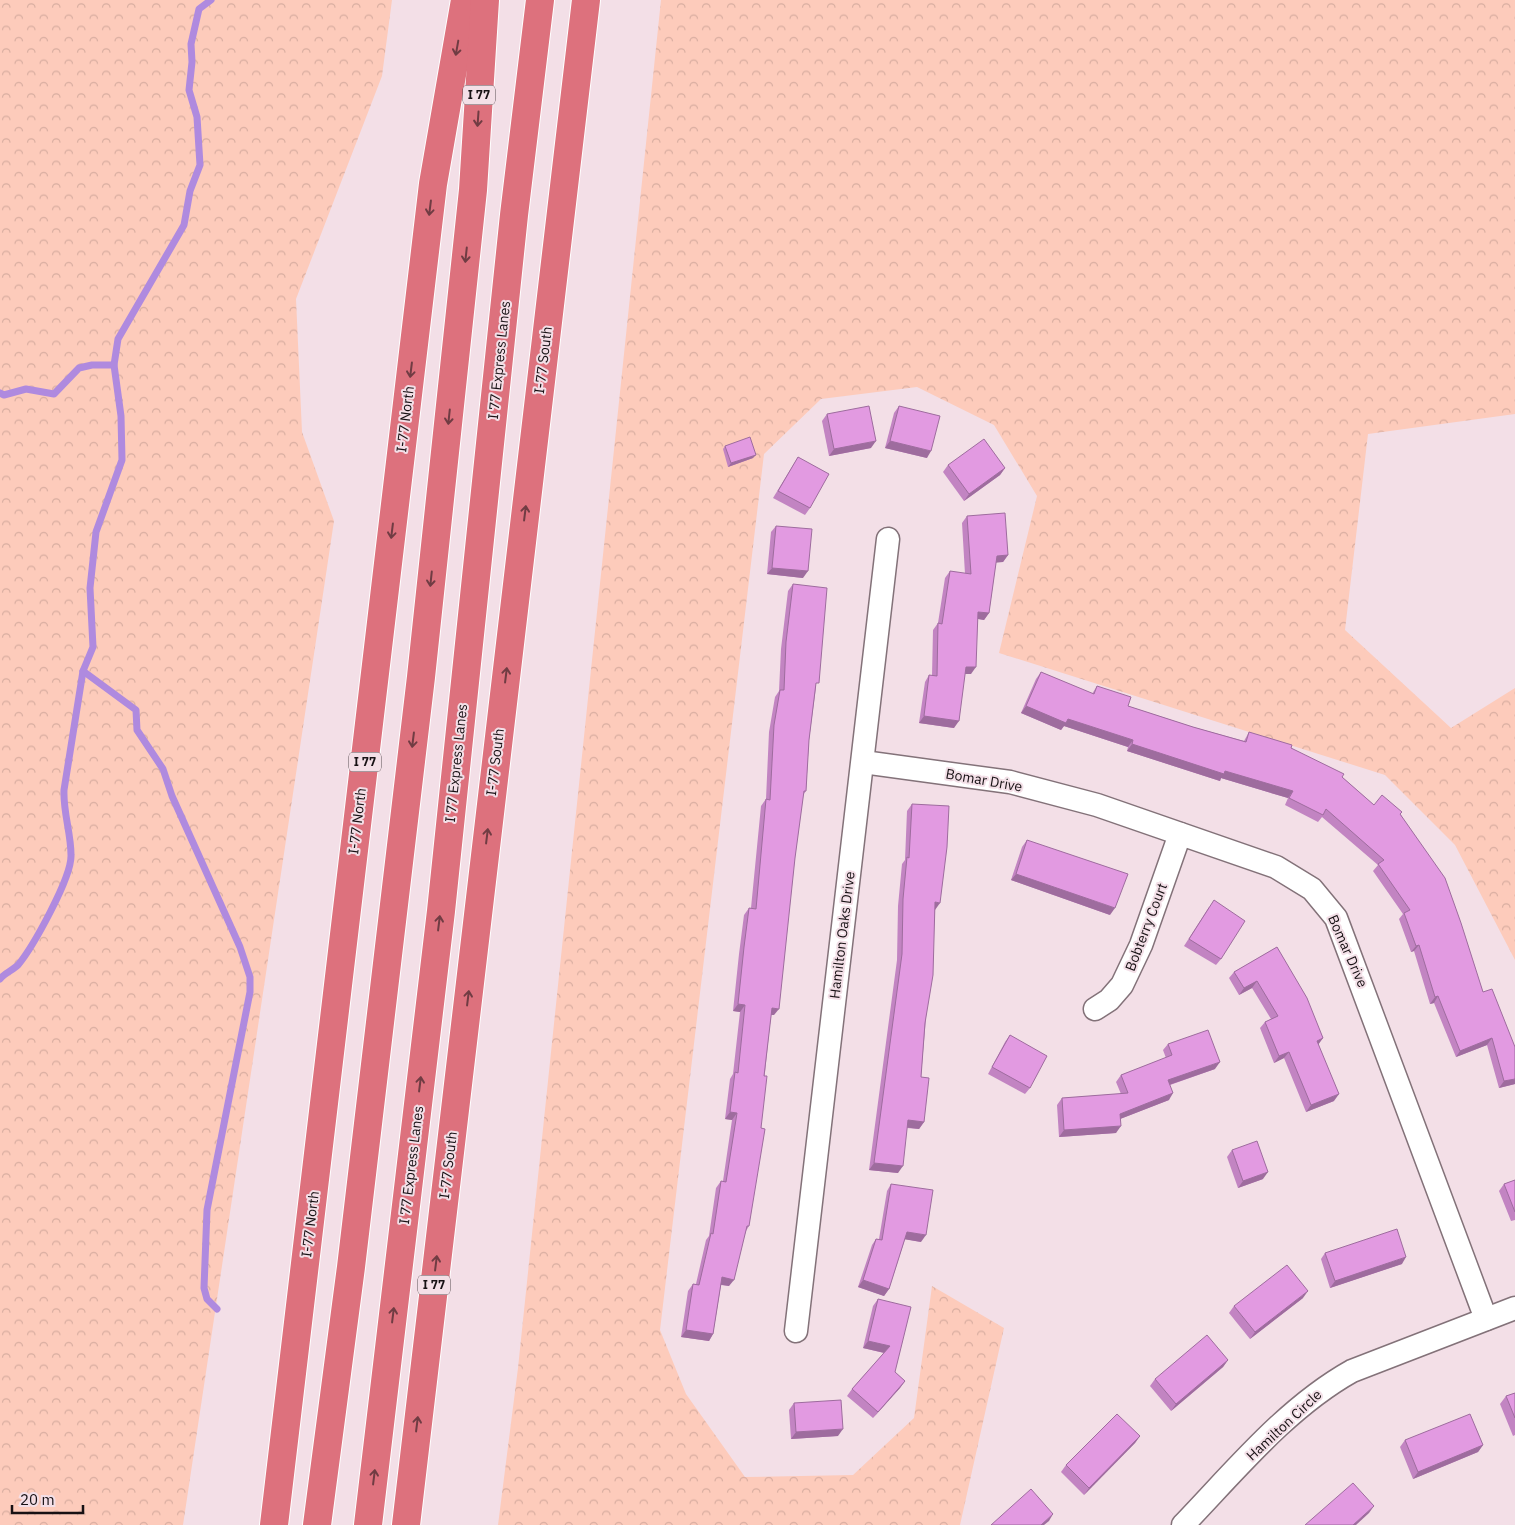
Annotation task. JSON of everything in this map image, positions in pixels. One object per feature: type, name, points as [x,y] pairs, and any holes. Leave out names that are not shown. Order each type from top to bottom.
[{"type":"highway","name":"I-77 North","points":[[274,1525],[433,184],[465,0]]},
{"type":"highway","name":"I 77","points":[[317,1525],[351,1267],[422,667],[473,190],[485,0]]},
{"type":"highway","name":"I 77 Express Lanes","points":[[368,1525],[441,911],[514,215],[540,0]]},
{"type":"highway","name":"I-77 South","points":[[406,1525],[586,0]]},
{"type":"street","name":"Hamilton Oaks Drive","points":[[796,1331],[888,538]]},
{"type":"street","name":"Bomar Drive","points":[[863,762],[1010,782],[1097,805],[1276,867],[1312,889],[1336,918],[1486,1319]]},
{"type":"street","name":"Bobterry Court","points":[[1095,1009],[1109,1000],[1122,985],[1142,946],[1180,834]]},
{"type":"street","name":"Hamilton Circle","points":[[1183,1525],[1301,1406],[1331,1383],[1352,1371],[1515,1308]]},
{"type":"green space","points":[[0,0],[392,0],[382,76],[296,299],[302,432],[334,521],[183,1525],[0,1525]]},
{"type":"green space","points":[[661,0],[1515,0],[1515,414],[1368,434],[1345,630],[1451,728],[1515,688],[1515,960],[1455,845],[1385,775],[999,653],[1037,496],[994,425],[917,387],[821,399],[764,454],[660,1330],[686,1394],[745,1477],[853,1475],[914,1418],[932,1286],[1004,1328],[960,1525],[498,1525],[518,1368]]},
{"type":"building","points":[[869,406],[876,441],[834,449],[827,414]]},
{"type":"building","points":[[899,406],[940,416],[931,451],[890,441]]},
{"type":"building","points":[[750,437],[756,455],[731,463],[725,446]]},
{"type":"building","points":[[984,439],[1005,468],[969,494],[948,465]]},
{"type":"building","points":[[798,457],[829,474],[810,508],[778,491]]},
{"type":"building","points":[[1005,513],[1008,555],[997,556],[989,613],[978,612],[976,667],[966,667],[959,721],[924,716],[929,675],[937,676],[938,623],[942,624],[950,571],[971,574],[967,516]]},
{"type":"building","points":[[776,526],[812,529],[808,571],[772,568]]},
{"type":"building","points":[[793,584],[827,588],[819,683],[816,683],[809,740],[806,791],[804,791],[795,858],[779,1009],[772,1008],[764,1076],[767,1076],[761,1128],[765,1129],[749,1226],[747,1226],[734,1280],[722,1277],[713,1334],[686,1330],[693,1284],[699,1285],[711,1233],[713,1234],[721,1181],[726,1182],[737,1113],[730,1112],[735,1072],[738,1073],[745,1005],[738,1004],[744,947],[749,908],[756,909],[766,799],[770,800],[774,725],[780,690],[784,690],[786,642]]},
{"type":"building","points":[[1041,672],[1094,694],[1097,686],[1131,697],[1128,706],[1193,727],[1246,742],[1249,732],[1292,745],[1291,748],[1344,774],[1342,777],[1374,805],[1382,795],[1402,812],[1400,814],[1445,878],[1483,992],[1492,989],[1515,1047],[1515,1079],[1504,1081],[1492,1038],[1460,1051],[1438,996],[1435,997],[1419,945],[1416,946],[1404,913],[1410,910],[1378,864],[1384,860],[1326,809],[1323,815],[1289,798],[1293,791],[1225,771],[1224,774],[1132,744],[1133,740],[1068,719],[1066,723],[1026,706]]},
{"type":"building","points":[[912,804],[949,806],[947,847],[940,903],[935,902],[933,975],[925,1023],[921,1077],[929,1078],[924,1122],[908,1120],[903,1166],[874,1163],[902,954],[903,899],[907,857],[909,858]]},
{"type":"building","points":[[1027,840],[1128,874],[1115,908],[1016,874]]},
{"type":"building","points":[[1214,900],[1245,921],[1221,959],[1189,939]]},
{"type":"building","points":[[1277,947],[1307,998],[1323,1038],[1317,1041],[1339,1094],[1311,1105],[1289,1052],[1279,1056],[1265,1022],[1278,1016],[1257,981],[1244,988],[1234,972]]},
{"type":"building","points":[[1208,1030],[1220,1062],[1168,1080],[1173,1093],[1120,1114],[1121,1126],[1064,1130],[1062,1098],[1128,1093],[1121,1075],[1172,1055],[1168,1044]]},
{"type":"building","points":[[1010,1035],[1047,1056],[1030,1088],[992,1067]]},
{"type":"building","points":[[1257,1141],[1268,1172],[1243,1181],[1232,1150]]},
{"type":"building","points":[[1515,1180],[1515,1212],[1504,1184]]},
{"type":"building","points":[[891,1184],[933,1190],[926,1235],[907,1232],[889,1289],[863,1280],[876,1239],[882,1240]]},
{"type":"building","points":[[1397,1229],[1406,1257],[1335,1281],[1325,1253]]},
{"type":"building","points":[[1287,1265],[1308,1291],[1255,1332],[1234,1306]]},
{"type":"building","points":[[878,1299],[911,1307],[895,1372],[905,1381],[878,1412],[852,1389],[890,1346],[868,1341]]},
{"type":"building","points":[[1207,1335],[1228,1360],[1176,1404],[1155,1379]]},
{"type":"building","points":[[1515,1393],[1515,1418],[1506,1396]]},
{"type":"building","points":[[841,1400],[843,1429],[796,1432],[794,1403]]},
{"type":"building","points":[[1117,1414],[1140,1436],[1089,1488],[1066,1465]]},
{"type":"building","points":[[1470,1414],[1483,1445],[1418,1472],[1405,1440]]},
{"type":"building","points":[[1353,1483],[1374,1506],[1353,1525],[1305,1525]]},
{"type":"building","points":[[1031,1489],[1053,1514],[1041,1525],[991,1525]]},
{"type":"waterway","points":[[0,979],[18,965],[33,943],[59,895],[70,865],[71,847],[64,790],[83,671],[93,647],[90,588],[96,532],[122,460],[121,416],[114,365],[118,339],[184,225],[190,191],[200,165],[197,117],[189,90],[192,62],[191,44],[199,9],[211,0]]},
{"type":"waterway","points":[[0,393],[4,395],[26,389],[54,394],[79,368],[92,365],[114,365]]},
{"type":"waterway","points":[[83,671],[136,710],[137,730],[163,769],[172,796],[240,947],[250,977],[250,992],[207,1210],[204,1288],[207,1299],[217,1309]]}]
